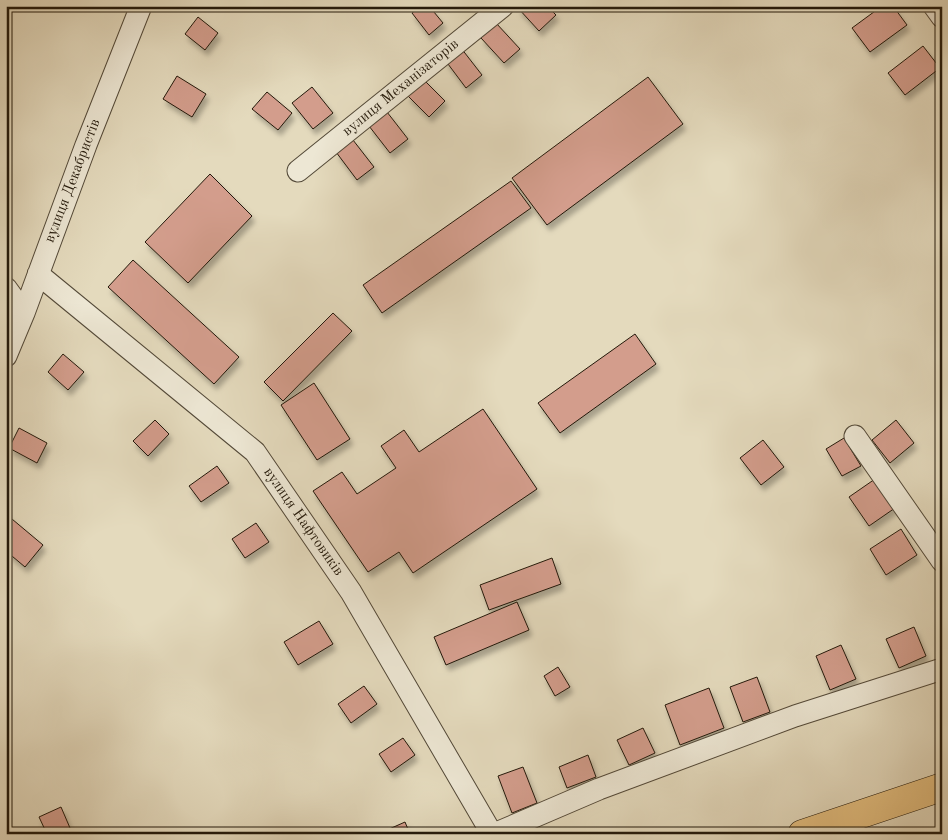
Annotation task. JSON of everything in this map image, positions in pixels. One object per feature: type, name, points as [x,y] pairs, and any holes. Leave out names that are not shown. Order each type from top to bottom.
[{"type":"main road","points":[[802,834],[942,787]]},
{"type":"street","name":"вулиця Декабристів","points":[[6,356],[141,6]]},
{"type":"street","name":"вулиця Механізаторів","points":[[298,171],[503,6]]},
{"type":"street","points":[[934,6],[942,17]]},
{"type":"street","name":"вулиця Нафтовиків","points":[[38,274],[255,452],[351,592],[493,834]]},
{"type":"street","points":[[6,288],[24,312]]},
{"type":"street","points":[[855,436],[942,561]]},
{"type":"street","points":[[493,834],[599,790],[795,716],[942,669]]},
{"type":"building","points":[[421,6],[429,6],[443,23],[429,35],[412,13]]},
{"type":"building","points":[[520,6],[547,6],[556,15],[539,31],[518,8]]},
{"type":"building","points":[[882,6],[893,6],[907,25],[870,52],[852,28]]},
{"type":"building","points":[[198,17],[218,33],[205,50],[185,34]]},
{"type":"building","points":[[496,23],[520,49],[504,63],[481,38]]},
{"type":"building","points":[[923,46],[940,68],[905,95],[888,73]]},
{"type":"building","points":[[461,48],[482,75],[466,88],[445,60]]},
{"type":"building","points":[[177,76],[206,94],[192,117],[163,99]]},
{"type":"building","points":[[648,77],[683,124],[547,225],[512,178]]},
{"type":"building","points":[[423,79],[445,101],[429,117],[407,95]]},
{"type":"building","points":[[312,87],[333,113],[313,129],[292,103]]},
{"type":"building","points":[[267,92],[292,113],[278,130],[252,109]]},
{"type":"building","points":[[387,112],[408,139],[390,153],[369,126]]},
{"type":"building","points":[[353,140],[374,167],[357,180],[336,152]]},
{"type":"building","points":[[210,174],[252,216],[188,283],[145,242]]},
{"type":"building","points":[[511,181],[531,208],[382,313],[363,285]]},
{"type":"building","points":[[133,260],[239,357],[214,384],[108,287]]},
{"type":"building","points":[[333,313],[352,331],[283,401],[264,382]]},
{"type":"building","points":[[635,334],[656,364],[560,433],[538,403]]},
{"type":"building","points":[[63,354],[84,372],[68,390],[48,372]]},
{"type":"building","points":[[314,383],[350,439],[317,460],[281,405]]},
{"type":"building","points":[[483,409],[537,489],[413,573],[399,552],[368,572],[313,491],[342,472],[357,494],[396,468],[381,446],[404,430],[419,452]]},
{"type":"building","points":[[155,420],[169,434],[148,456],[133,441]]},
{"type":"building","points":[[896,420],[914,443],[890,463],[872,440]]},
{"type":"building","points":[[19,428],[47,443],[37,463],[9,448]]},
{"type":"building","points":[[844,438],[861,466],[842,476],[826,449]]},
{"type":"building","points":[[763,440],[784,467],[761,485],[740,458]]},
{"type":"building","points":[[217,466],[229,483],[201,502],[189,486]]},
{"type":"building","points":[[875,479],[895,508],[869,526],[849,497]]},
{"type":"building","points":[[6,514],[43,545],[25,567],[6,551]]},
{"type":"building","points":[[256,523],[269,542],[245,558],[232,539]]},
{"type":"building","points":[[901,529],[917,555],[886,575],[870,549]]},
{"type":"building","points":[[552,558],[561,584],[489,610],[480,585]]},
{"type":"building","points":[[517,602],[529,630],[446,665],[434,637]]},
{"type":"building","points":[[319,621],[333,644],[298,665],[284,642]]},
{"type":"building","points":[[914,627],[926,656],[899,668],[886,639]]},
{"type":"building","points":[[841,645],[856,679],[830,690],[816,656]]},
{"type":"building","points":[[558,667],[570,687],[555,696],[544,676]]},
{"type":"building","points":[[757,677],[770,712],[743,722],[730,687]]},
{"type":"building","points":[[364,686],[377,704],[351,723],[338,704]]},
{"type":"building","points":[[709,688],[724,728],[680,745],[665,705]]},
{"type":"building","points":[[643,728],[655,753],[629,765],[617,740]]},
{"type":"building","points":[[403,738],[415,755],[391,772],[379,754]]},
{"type":"building","points":[[588,755],[596,777],[567,788],[559,767]]},
{"type":"building","points":[[523,767],[537,803],[512,813],[498,776]]},
{"type":"building","points":[[61,807],[70,828],[58,834],[47,834],[39,817]]},
{"type":"building","points":[[405,822],[410,834],[378,834]]}]
